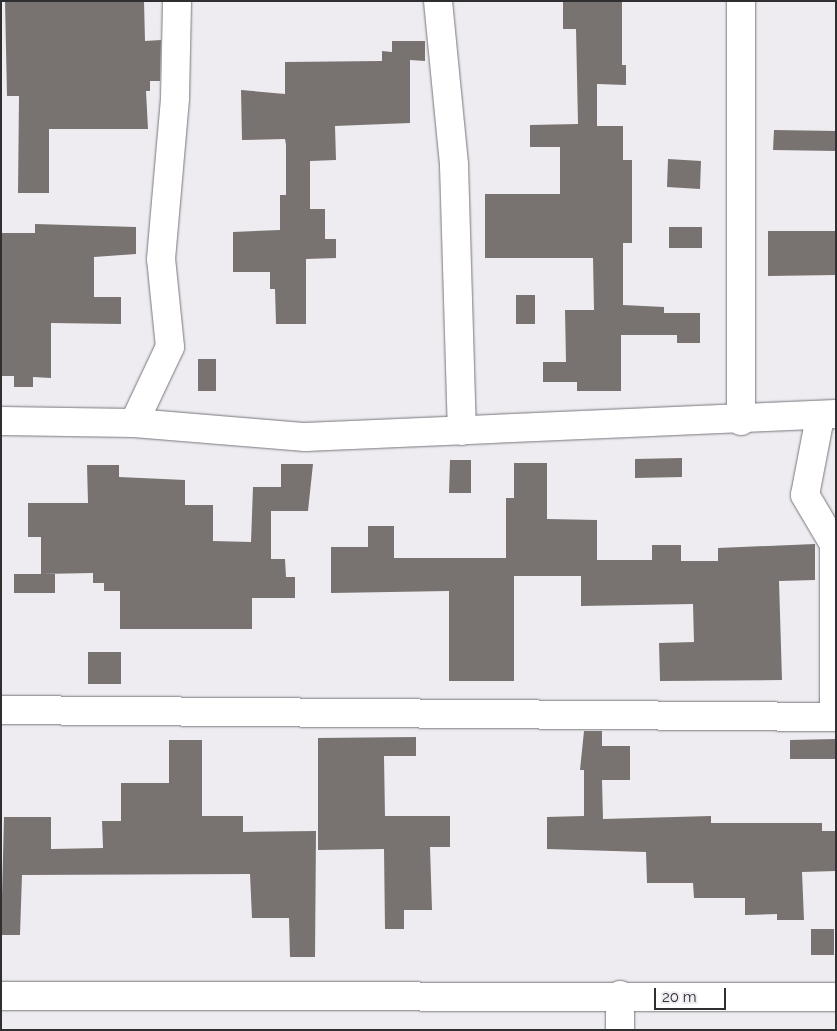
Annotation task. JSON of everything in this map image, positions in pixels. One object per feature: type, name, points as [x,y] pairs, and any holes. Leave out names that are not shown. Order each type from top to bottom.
[{"type":"street","points":[[134,423],[170,347],[162,259],[175,98],[177,1]]},
{"type":"street","points":[[438,1],[454,165],[462,431]]},
{"type":"street","points":[[740,1],[740,421]]},
{"type":"street","points":[[1,421],[134,423],[304,437],[828,416],[804,495],[834,544],[835,717],[1,710]]},
{"type":"street","points":[[1,996],[620,995],[836,997]]},
{"type":"street","points":[[620,995],[620,1030]]},
{"type":"building","points":[[5,1],[144,1],[145,41],[161,40],[160,81],[150,81],[150,91],[146,91],[148,129],[49,129],[49,193],[18,193],[19,96],[7,96]]},
{"type":"building","points":[[563,1],[622,1],[622,65],[626,65],[626,85],[597,84],[597,126],[623,126],[623,160],[632,160],[632,243],[623,243],[623,305],[664,307],[664,313],[700,313],[700,343],[677,343],[677,335],[621,335],[621,391],[577,391],[577,382],[543,382],[543,362],[566,362],[565,310],[594,310],[593,258],[485,258],[485,194],[560,194],[560,147],[530,147],[530,125],[578,124],[576,29],[563,29]]},
{"type":"building","points":[[392,41],[425,41],[425,61],[410,60],[410,123],[335,126],[336,160],[310,161],[310,209],[325,209],[325,239],[336,239],[336,258],[306,259],[306,324],[276,324],[275,289],[270,289],[270,272],[233,272],[233,232],[280,230],[280,195],[286,195],[286,145],[285,139],[242,140],[241,90],[285,94],[285,62],[382,61],[382,51],[392,52]]},
{"type":"building","points":[[774,130],[836,131],[836,151],[773,150]]},
{"type":"building","points":[[668,159],[701,161],[700,189],[667,187]]},
{"type":"building","points":[[35,224],[136,227],[136,254],[94,257],[94,297],[121,297],[121,324],[51,323],[51,378],[33,377],[33,387],[14,387],[14,376],[1,376],[1,233],[35,233]]},
{"type":"building","points":[[669,227],[702,227],[702,248],[669,248]]},
{"type":"building","points":[[768,231],[836,231],[836,275],[768,276]]},
{"type":"building","points":[[516,295],[535,295],[535,324],[516,324]]},
{"type":"building","points":[[198,359],[216,359],[216,391],[198,391]]},
{"type":"building","points":[[682,458],[682,477],[635,478],[635,459]]},
{"type":"building","points":[[450,460],[471,460],[471,493],[449,493]]},
{"type":"building","points":[[514,463],[547,463],[547,519],[597,520],[597,560],[652,560],[652,545],[681,545],[681,561],[718,561],[718,548],[815,544],[815,580],[779,581],[782,680],[660,681],[659,643],[694,642],[693,604],[581,606],[581,576],[514,576],[514,681],[449,681],[449,591],[331,593],[331,547],[368,547],[368,526],[394,526],[394,558],[506,558],[506,498],[514,498]]},
{"type":"building","points":[[281,464],[313,464],[308,511],[271,511],[271,559],[285,559],[286,577],[295,577],[295,598],[252,598],[252,629],[120,629],[120,591],[104,591],[104,583],[93,583],[93,573],[41,574],[41,537],[28,537],[28,503],[88,503],[87,465],[119,465],[119,477],[185,480],[185,505],[213,505],[213,541],[251,542],[253,487],[281,487]]},
{"type":"building","points":[[14,574],[55,574],[55,593],[14,593]]},
{"type":"building","points":[[88,652],[121,652],[121,684],[88,684]]},
{"type":"building","points":[[584,731],[602,731],[602,746],[630,746],[630,780],[602,780],[603,819],[711,816],[711,823],[822,823],[822,831],[836,831],[836,871],[802,872],[804,920],[777,920],[777,914],[745,915],[745,898],[694,898],[693,883],[647,883],[646,852],[547,849],[547,817],[584,816],[584,770],[580,770]]},
{"type":"building","points":[[416,737],[416,756],[384,756],[385,816],[450,816],[450,847],[430,847],[432,910],[404,910],[404,929],[385,929],[384,849],[318,850],[318,738]]},
{"type":"building","points":[[836,739],[836,759],[790,759],[790,740]]},
{"type":"building","points":[[169,740],[202,740],[202,816],[243,816],[243,832],[316,831],[315,957],[290,957],[289,918],[252,918],[250,874],[22,875],[20,935],[1,935],[4,817],[51,817],[51,849],[103,848],[102,821],[121,821],[121,783],[169,783]]},
{"type":"building","points":[[811,929],[834,929],[834,955],[811,955]]}]
